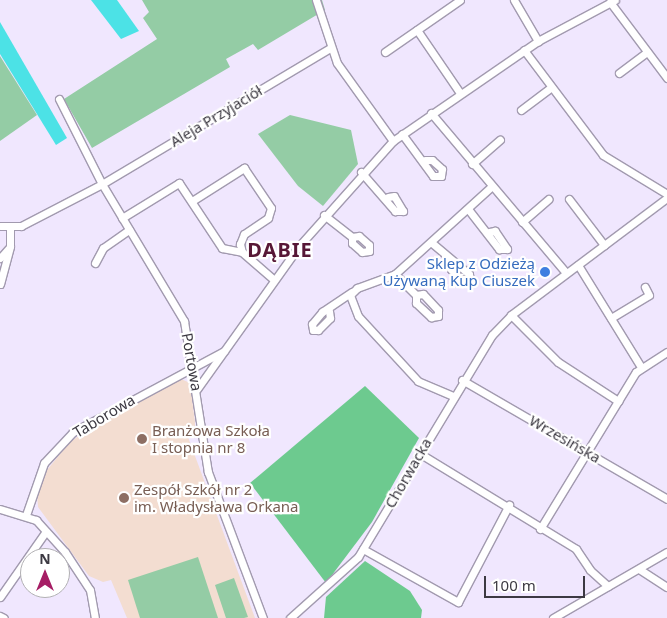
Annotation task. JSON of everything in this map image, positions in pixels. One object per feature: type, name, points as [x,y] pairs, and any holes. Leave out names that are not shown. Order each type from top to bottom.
[{"type":"street","points":[[316,0],[330,48],[351,86],[393,141]]},
{"type":"street","points":[[385,52],[460,0]]},
{"type":"street","points":[[514,0],[538,41]]},
{"type":"street","points":[[197,389],[228,347],[273,279],[361,172],[402,134],[524,50],[613,1],[667,78]]},
{"type":"street","points":[[417,30],[460,93]]},
{"type":"street","name":"Aleja Przyjaciół","points":[[10,228],[102,184],[330,48]]},
{"type":"street","points":[[524,50],[603,155],[667,196]]},
{"type":"street","points":[[619,73],[647,52]]},
{"type":"street","points":[[660,68],[667,63]]},
{"type":"street","points":[[521,110],[551,87]]},
{"type":"street","name":"Portowa","points":[[59,99],[102,184],[184,321],[194,368],[208,472],[263,618]]},
{"type":"street","points":[[432,113],[491,187],[566,273]]},
{"type":"street","points":[[402,134],[425,160]]},
{"type":"street","points":[[472,164],[500,140]]},
{"type":"street","points":[[192,201],[244,168],[271,208],[268,218],[244,234],[240,244],[242,252]]},
{"type":"street","points":[[361,172],[388,197]]},
{"type":"street","points":[[122,218],[179,183],[219,246],[242,252],[273,279]]},
{"type":"street","points":[[329,311],[352,292],[396,274],[491,187]]},
{"type":"street","name":"Chorwacka","points":[[290,618],[338,579],[363,549],[462,380],[511,315],[667,196]]},
{"type":"street","points":[[522,222],[548,198]]},
{"type":"street","points":[[569,199],[604,245]]},
{"type":"street","points":[[468,209],[489,232]]},
{"type":"street","points":[[324,215],[352,237]]},
{"type":"street","points":[[0,226],[10,228],[10,246],[0,284]]},
{"type":"street","points":[[95,263],[103,248],[129,230]]},
{"type":"street","points":[[432,243],[452,263]]},
{"type":"street","points":[[0,258],[10,246]]},
{"type":"street","points":[[578,265],[641,367]]},
{"type":"street","points":[[396,274],[416,296]]},
{"type":"street","points":[[611,318],[650,295],[645,287]]},
{"type":"street","points":[[352,292],[352,305],[367,325],[418,381],[453,396]]},
{"type":"street","points":[[511,315],[558,362],[618,401]]},
{"type":"street","name":"Taborowa","points":[[26,515],[44,462],[73,432],[194,368],[228,347]]},
{"type":"street","points":[[540,529],[586,451],[641,367],[667,352]]},
{"type":"street","name":"Wrzesińska","points":[[462,380],[667,498]]},
{"type":"street","points":[[419,453],[509,505],[540,529],[576,549],[590,570],[608,586]]},
{"type":"street","points":[[363,549],[458,602],[509,505]]},
{"type":"street","points":[[0,509],[26,515],[46,531],[86,583],[95,618]]},
{"type":"street","points":[[0,597],[46,531]]},
{"type":"street","points":[[553,618],[667,552]]},
{"type":"street","points":[[639,569],[667,587]]},
{"type":"street","points":[[0,616],[4,618]]},
{"type":"shaded area","points":[[91,0],[117,0],[139,31],[121,39]]},
{"type":"shaded area","points":[[142,0],[322,0],[325,10],[258,50],[253,44],[226,59],[230,67],[92,148],[64,99],[157,39],[143,18],[149,12]]},
{"type":"shaded area","points":[[0,22],[67,138],[56,145],[0,54]]},
{"type":"shaded area","points":[[0,56],[37,115],[0,141]]},
{"type":"shaded area","points":[[290,115],[351,130],[358,164],[323,206],[298,186],[258,134]]},
{"type":"shaded area","name":"Zespół Szkół nr 2 im. Władysława Orkana","points":[[181,379],[190,383],[195,434],[188,437],[255,618],[127,618],[111,580],[103,582],[89,576],[38,507],[37,494],[47,470],[69,443],[96,423]]},
{"type":"shaded area","points":[[365,386],[419,438],[372,522],[326,583],[250,483]]},
{"type":"shaded area","points":[[198,557],[218,618],[140,618],[128,580]]},
{"type":"shaded area","points":[[365,561],[410,591],[422,610],[421,618],[324,618],[326,597]]},
{"type":"shaded area","points":[[234,578],[248,617],[226,618],[215,585]]},
{"type":"place","name":"Sklep z Odzieżą Używaną Kup Ciuszek","points":[[545,272]]},
{"type":"place","name":"Branżowa Szkoła I stopnia nr 8","points":[[142,439]]},
{"type":"place","name":"Zespół Szkół nr 2 im. Władysława Orkana","points":[[124,498]]},
{"type":"district","name":"DĄBIE","points":[[280,249]]}]
